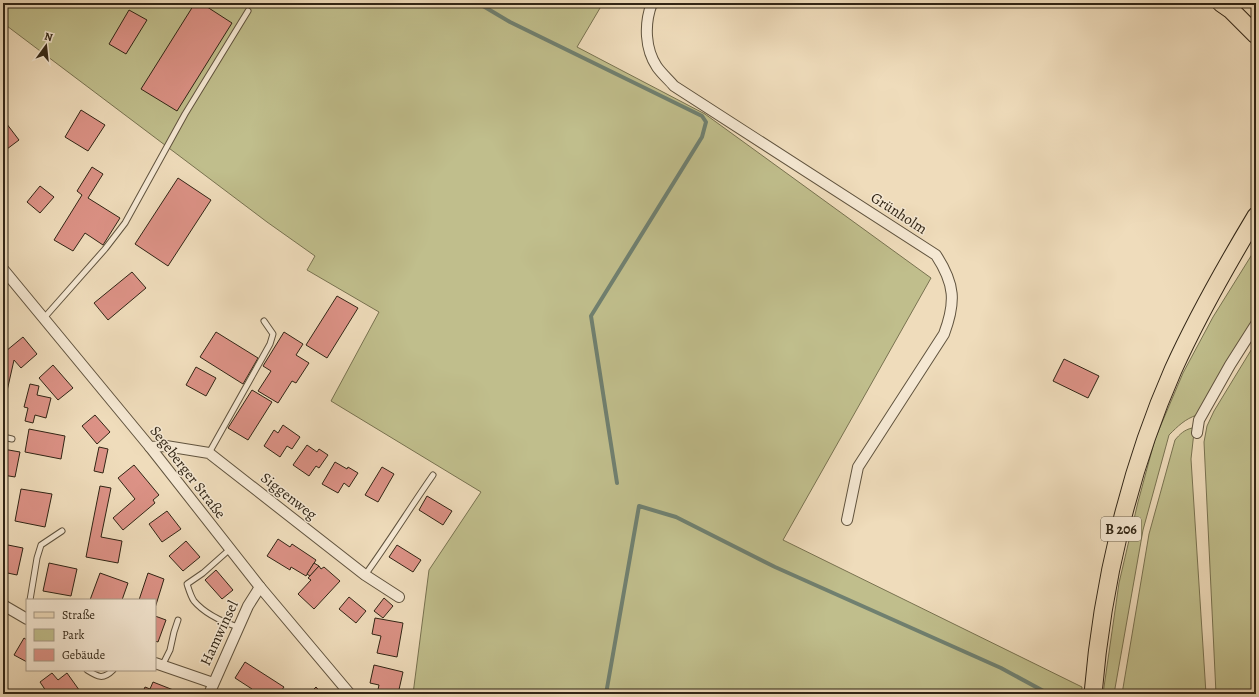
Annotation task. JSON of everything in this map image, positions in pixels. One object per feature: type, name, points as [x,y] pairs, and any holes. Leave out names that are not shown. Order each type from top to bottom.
[{"type":"main road","points":[[1226,7],[1256,21]]},
{"type":"main road","points":[[1226,7],[1256,36]]},
{"type":"main road","name":"B 206","points":[[1093,694],[1098,645],[1108,582],[1128,501],[1147,438],[1173,371],[1200,314],[1256,216]]},
{"type":"street","name":"Grünholm","points":[[652,3],[647,25],[649,52],[658,68],[674,86],[936,255],[945,268],[952,292],[951,315],[944,334],[858,467],[847,520]]},
{"type":"street","name":"Segeberger Straße","points":[[3,269],[150,448],[260,587],[350,694]]},
{"type":"street","points":[[1197,433],[1199,420],[1230,364],[1256,324]]},
{"type":"street","name":"Siggenweg","points":[[150,448],[166,446],[209,453],[365,575],[399,597]]},
{"type":"street","name":"Hamwinsel","points":[[209,694],[248,606],[260,587]]},
{"type":"street","points":[[3,605],[26,616]]},
{"type":"street","points":[[158,665],[213,684]]},
{"type":"lane","points":[[44,318],[105,249],[124,223],[185,114],[248,11]]},
{"type":"lane","points":[[209,453],[270,344],[273,334],[264,321]]},
{"type":"lane","points":[[3,437],[12,439]]},
{"type":"lane","points":[[365,575],[390,541],[410,507],[433,475]]},
{"type":"lane","points":[[30,599],[37,558],[41,545],[62,531]]},
{"type":"lane","points":[[230,549],[203,573],[186,584],[194,601],[204,610],[216,618],[238,627]]},
{"type":"lane","points":[[158,665],[170,650],[178,620]]},
{"type":"lane","points":[[88,671],[100,677],[106,676],[112,671]]},
{"type":"green space","points":[[3,3],[603,3],[577,47],[705,114],[931,278],[783,540],[1082,687],[1081,694],[413,694],[429,570],[481,492],[331,401],[379,312],[307,270],[315,256],[267,222],[3,23]]},
{"type":"green space","points":[[1256,248],[1256,315],[1226,363],[1197,415],[1185,421],[1169,435],[1143,530],[1114,694],[1103,694],[1119,583],[1138,502],[1155,439],[1183,373],[1213,317]]},
{"type":"green space","points":[[1256,342],[1256,694],[1216,694],[1204,442],[1207,426],[1214,411]]},
{"type":"green space","points":[[1192,428],[1194,432],[1191,459],[1206,694],[1122,694],[1149,534],[1175,440],[1182,432]]},
{"type":"building","points":[[195,3],[201,3],[232,23],[177,111],[141,89]]},
{"type":"building","points":[[129,10],[147,20],[126,54],[109,44]]},
{"type":"building","points":[[81,110],[105,125],[88,151],[65,137]]},
{"type":"building","points":[[3,119],[19,140],[3,152]]},
{"type":"building","points":[[92,167],[103,174],[88,198],[120,218],[103,245],[85,233],[73,251],[54,240],[82,195],[77,191]]},
{"type":"building","points":[[178,178],[211,200],[168,266],[135,244]]},
{"type":"building","points":[[40,186],[54,197],[40,213],[27,202]]},
{"type":"building","points":[[132,272],[146,288],[108,320],[94,303]]},
{"type":"building","points":[[337,296],[358,308],[327,358],[306,345]]},
{"type":"building","points":[[216,332],[258,358],[243,384],[200,357]]},
{"type":"building","points":[[284,332],[303,344],[296,355],[309,363],[296,383],[292,381],[278,403],[258,391],[271,371],[263,366]]},
{"type":"building","points":[[23,337],[37,354],[21,368],[14,360],[7,391],[3,390],[3,366],[6,351]]},
{"type":"building","points":[[1064,359],[1099,376],[1088,398],[1053,381]]},
{"type":"building","points":[[53,365],[73,388],[58,400],[39,378]]},
{"type":"building","points":[[196,367],[216,378],[206,396],[186,385]]},
{"type":"building","points":[[30,384],[39,386],[37,395],[51,398],[46,418],[35,415],[33,423],[25,421],[28,408],[24,407]]},
{"type":"building","points":[[252,390],[272,402],[248,440],[228,428]]},
{"type":"building","points":[[95,415],[110,432],[97,444],[82,426]]},
{"type":"building","points":[[283,425],[300,437],[292,449],[287,446],[280,457],[264,446],[274,430],[278,433]]},
{"type":"building","points":[[29,429],[65,436],[61,459],[25,452]]},
{"type":"building","points":[[307,445],[317,452],[319,449],[328,455],[319,468],[316,466],[309,476],[293,465]]},
{"type":"building","points":[[99,447],[108,449],[103,473],[94,471]]},
{"type":"building","points":[[3,449],[20,452],[15,477],[3,475]]},
{"type":"building","points":[[335,462],[358,473],[349,487],[344,483],[338,493],[322,484]]},
{"type":"building","points":[[134,465],[159,495],[153,500],[155,503],[123,530],[113,518],[135,499],[118,478]]},
{"type":"building","points":[[382,467],[394,474],[378,502],[365,495]]},
{"type":"building","points":[[100,486],[111,488],[101,537],[122,541],[118,563],[86,557]]},
{"type":"building","points":[[21,489],[52,494],[45,527],[15,521]]},
{"type":"building","points":[[427,496],[452,511],[443,525],[419,510]]},
{"type":"building","points":[[167,511],[181,529],[162,542],[149,524]]},
{"type":"building","points":[[278,539],[290,547],[292,544],[316,560],[306,576],[291,567],[290,570],[267,556]]},
{"type":"building","points":[[186,541],[200,557],[183,571],[169,556]]},
{"type":"building","points":[[3,544],[23,548],[17,575],[3,572]]},
{"type":"building","points":[[397,545],[421,560],[413,572],[389,557]]},
{"type":"building","points":[[49,563],[77,569],[71,596],[43,591]]},
{"type":"building","points":[[314,563],[319,566],[310,576],[307,574]]},
{"type":"building","points":[[319,566],[321,569],[324,567],[340,581],[314,609],[298,594],[311,580],[308,578]]},
{"type":"building","points":[[216,570],[233,590],[222,599],[205,580]]},
{"type":"building","points":[[100,573],[128,583],[122,599],[90,599]]},
{"type":"building","points":[[148,573],[164,579],[156,605],[156,599],[139,599]]},
{"type":"building","points":[[349,597],[366,611],[356,623],[339,609]]},
{"type":"building","points":[[384,598],[393,606],[383,618],[374,611]]},
{"type":"building","points":[[156,616],[166,620],[158,642],[156,641]]},
{"type":"building","points":[[375,618],[403,623],[397,657],[377,653],[381,636],[372,634]]},
{"type":"building","points":[[24,638],[26,639],[26,661],[14,655]]},
{"type":"building","points":[[245,662],[284,687],[279,694],[249,694],[252,689],[235,678]]},
{"type":"building","points":[[374,665],[403,672],[398,694],[377,694],[379,685],[370,683]]},
{"type":"building","points":[[52,673],[58,680],[67,673],[82,694],[48,694],[40,682]]},
{"type":"building","points":[[153,682],[181,693],[142,694],[145,687],[150,689]]},
{"type":"building","points":[[316,687],[322,694],[309,694]]},
{"type":"waterway","points":[[478,3],[510,22],[702,116],[706,122],[702,137],[591,316],[617,483]]},
{"type":"waterway","points":[[606,694],[639,506],[676,517],[775,567],[1001,668],[1049,694]]}]
